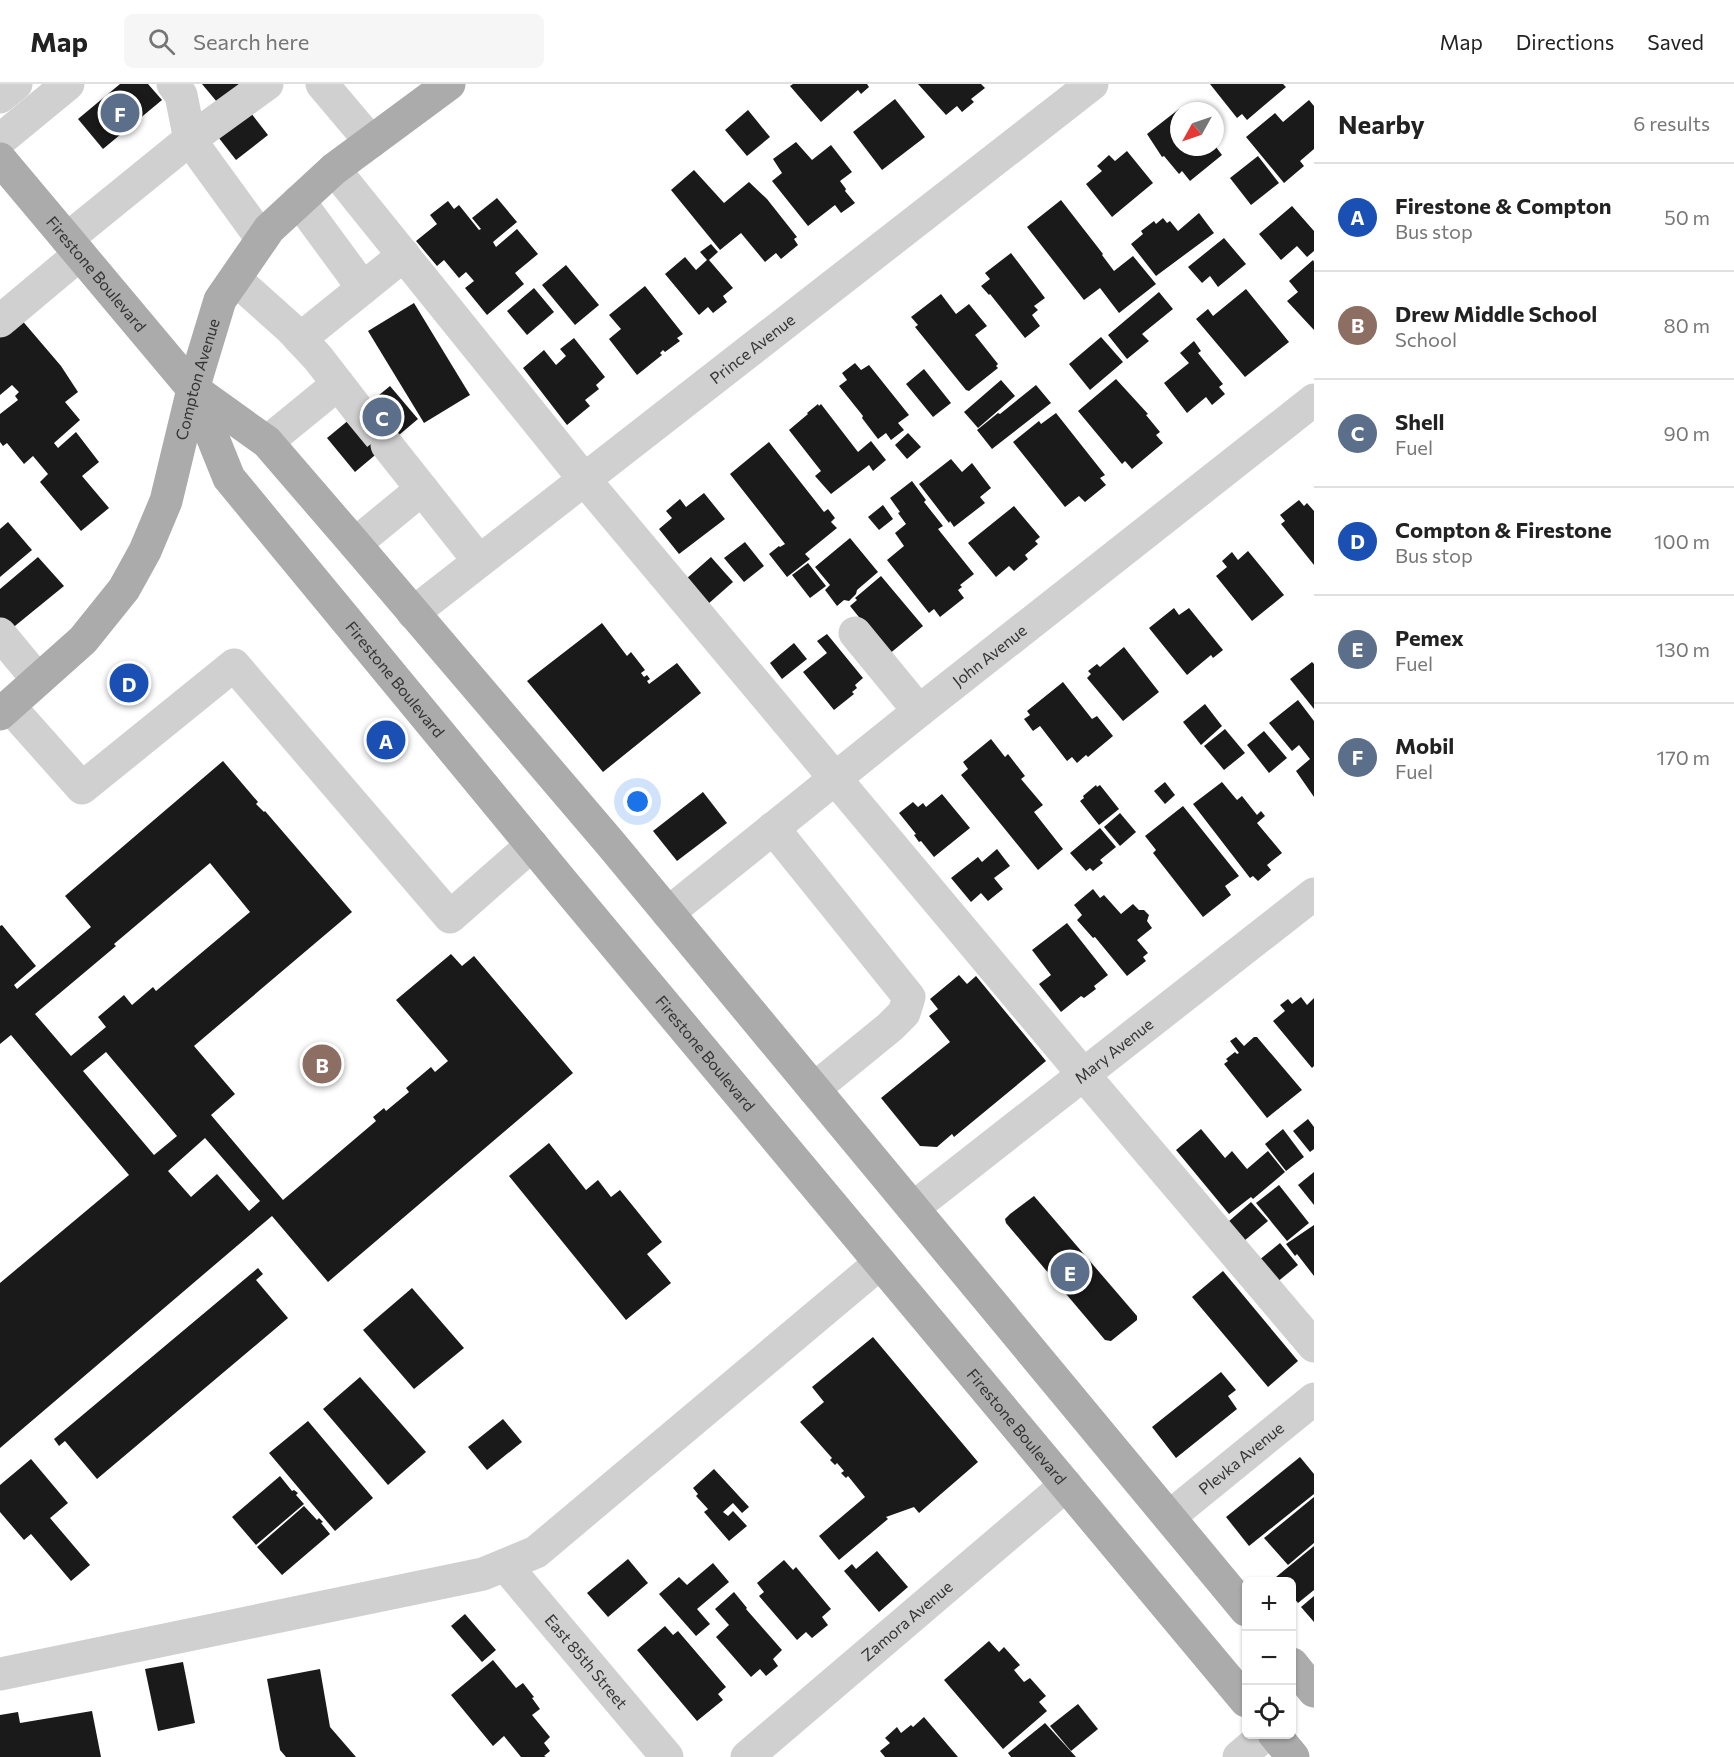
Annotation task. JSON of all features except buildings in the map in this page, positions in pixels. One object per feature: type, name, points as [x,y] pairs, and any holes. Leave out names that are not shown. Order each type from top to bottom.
[{"type":"main road","name":"Compton Avenue","points":[[4,710],[82,640],[124,589],[145,551],[166,501],[193,389],[220,300],[269,229],[334,169],[449,84]]},
{"type":"main road","name":"Firestone Boulevard","points":[[0,159],[193,389],[267,442],[355,544],[668,913],[1242,1605]]},
{"type":"main road","name":"Firestone Boulevard","points":[[193,389],[230,478],[532,845],[1242,1696]]},
{"type":"main road","points":[[1296,1669],[1314,1691]]},
{"type":"main road","points":[[1278,1739],[1293,1757]]},
{"type":"street","points":[[0,97],[16,84]]},
{"type":"street","points":[[0,140],[68,84]]},
{"type":"street","points":[[173,84],[181,95],[190,140],[262,240]]},
{"type":"street","points":[[0,321],[74,246],[190,140],[267,84]]},
{"type":"street","points":[[322,84],[370,142]]},
{"type":"street","name":"Prince Avenue","points":[[413,613],[1092,84]]},
{"type":"street","points":[[334,169],[584,479],[1314,1346]]},
{"type":"street","points":[[299,201],[363,288]]},
{"type":"street","points":[[300,339],[404,255]]},
{"type":"street","points":[[235,279],[300,339],[359,411]]},
{"type":"street","points":[[267,442],[338,384]]},
{"type":"street","name":"John Avenue","points":[[668,913],[918,711],[1314,400]]},
{"type":"street","points":[[387,445],[479,561]]},
{"type":"street","points":[[355,544],[422,489]]},
{"type":"street","points":[[855,633],[918,711]]},
{"type":"street","points":[[0,634],[38,680]]},
{"type":"street","points":[[4,710],[82,788],[234,664],[450,917],[532,845]]},
{"type":"street","points":[[774,828],[909,997],[904,1013],[890,1027],[814,1089]]},
{"type":"street","name":"Mary Avenue","points":[[913,1208],[1314,894]]},
{"type":"street","points":[[0,1674],[483,1574],[536,1552],[880,1263]]},
{"type":"street","name":"Plevka Avenue","points":[[1169,1517],[1314,1399]]},
{"type":"street","name":"Zamora Avenue","points":[[747,1757],[1066,1485]]},
{"type":"street","name":"East 85th Street","points":[[506,1565],[668,1757]]},
{"type":"street","points":[[1239,1757],[1260,1739]]},
{"type":"tunnel","points":[[359,411],[387,445]]},
{"type":"place","name":"Mobil","points":[[120,113]]},
{"type":"place","name":"Shell","points":[[382,417]]},
{"type":"place","name":"Compton & Firestone","points":[[129,683]]},
{"type":"place","name":"Firestone & Compton","points":[[386,740]]},
{"type":"place","name":"Drew Middle School","points":[[322,1064]]},
{"type":"place","name":"Pemex","points":[[1070,1272]]}]
